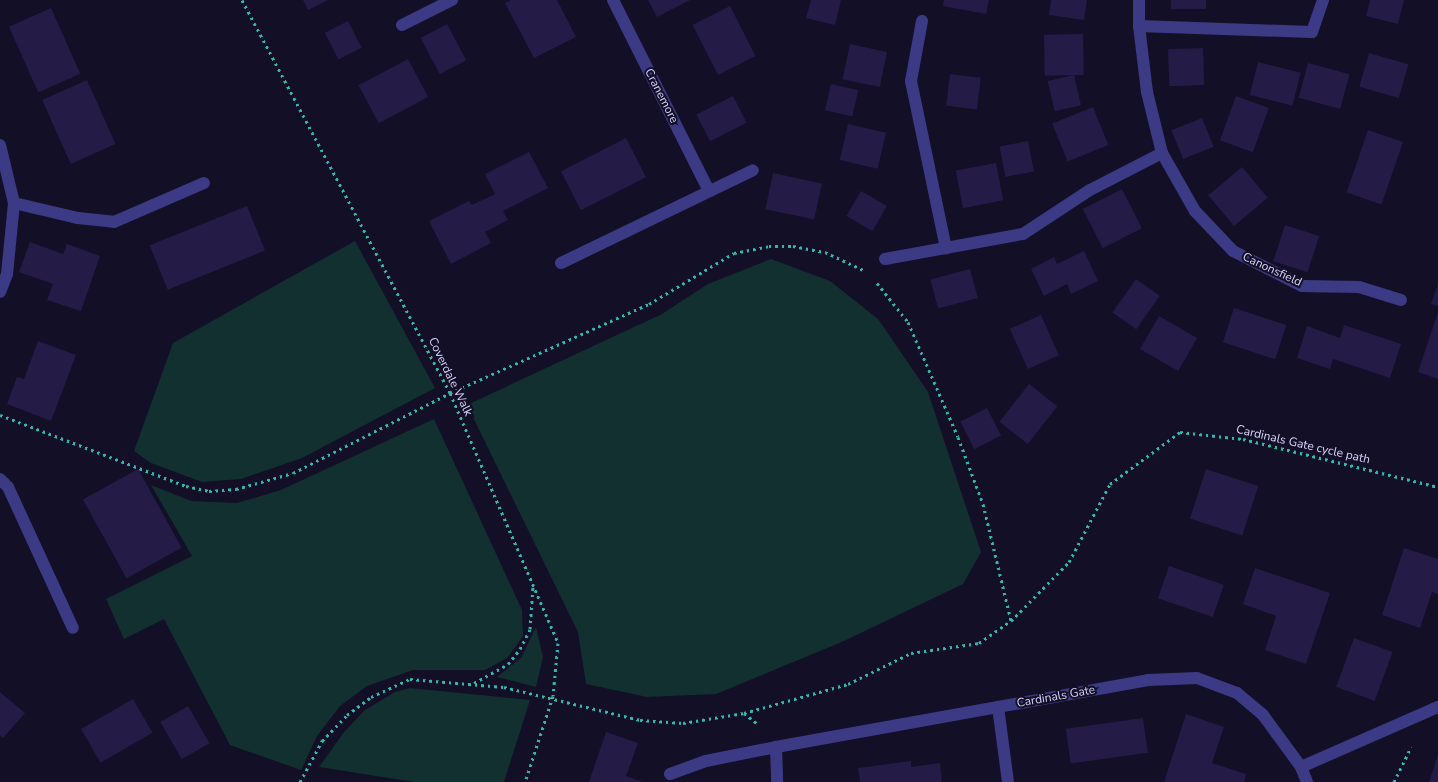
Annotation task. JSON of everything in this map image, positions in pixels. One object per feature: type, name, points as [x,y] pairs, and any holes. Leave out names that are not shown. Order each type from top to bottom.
[{"type":"street","points":[[402,25],[452,0]]},
{"type":"street","name":"Cranemore","points":[[613,0],[709,191]]},
{"type":"street","name":"Canonsfield","points":[[1139,0],[1139,26],[1146,92],[1162,153],[1195,211],[1233,251],[1302,286],[1359,287],[1401,300]]},
{"type":"street","points":[[1139,26],[1312,32],[1323,0]]},
{"type":"street","points":[[922,21],[910,81],[946,248]]},
{"type":"street","points":[[0,145],[14,203],[7,274],[0,292]]},
{"type":"street","points":[[885,259],[1024,234],[1090,190],[1162,153]]},
{"type":"street","points":[[561,263],[753,170]]},
{"type":"street","points":[[14,203],[78,218],[114,222],[204,183]]},
{"type":"street","points":[[0,479],[8,487],[73,628]]},
{"type":"street","name":"Cardinals Gate","points":[[670,774],[706,761],[776,747],[1148,680],[1197,678],[1237,693],[1263,715],[1301,767],[1307,782]]},
{"type":"street","points":[[1301,767],[1438,707]]},
{"type":"street","points":[[998,708],[1008,782]]},
{"type":"street","points":[[776,747],[778,782]]},
{"type":"path","name":"Coverdale Walk","points":[[242,0],[450,393],[558,643],[553,696],[525,782]]},
{"type":"path","points":[[0,415],[186,486],[209,491],[265,483],[293,473],[450,393],[648,304],[734,254],[769,246],[793,246],[825,252],[870,273]]},
{"type":"path","points":[[875,280],[908,322],[936,380],[983,504],[1011,621]]},
{"type":"path","name":"Cardinals Gate cycle path","points":[[300,782],[322,741],[371,697],[410,679],[473,683],[553,696],[640,720],[683,723],[718,717],[848,684],[912,653],[978,643],[1011,621],[1069,562],[1110,484],[1180,432],[1244,439],[1438,488]]},
{"type":"path","points":[[473,683],[508,664],[520,649],[530,629],[533,585]]},
{"type":"green space","points":[[355,241],[435,388],[302,458],[241,479],[202,482],[151,463],[134,451],[173,343]]},
{"type":"green space","points":[[771,259],[830,281],[878,319],[928,392],[981,552],[963,584],[844,641],[716,694],[647,697],[586,684],[578,632],[467,405],[662,314],[708,284]]},
{"type":"green space","points":[[434,419],[522,610],[523,636],[507,658],[485,670],[413,670],[367,686],[340,706],[317,736],[301,770],[230,745],[164,619],[124,639],[106,599],[192,556],[151,485],[191,501],[237,503],[281,490]]},
{"type":"green space","points":[[536,627],[543,657],[536,687],[497,677],[521,658]]},
{"type":"green space","points":[[410,688],[530,700],[504,782],[414,782],[319,767],[344,732],[365,710],[395,692]]},
{"type":"building","points":[[303,0],[328,0],[308,10]]},
{"type":"building","points":[[511,0],[557,0],[576,37],[534,58],[505,3]]},
{"type":"building","points":[[648,0],[690,0],[657,17]]},
{"type":"building","points":[[811,0],[841,0],[835,25],[806,18]]},
{"type":"building","points":[[944,0],[989,0],[986,14],[943,6]]},
{"type":"building","points":[[1051,0],[1087,0],[1084,20],[1049,15]]},
{"type":"building","points":[[1171,0],[1206,0],[1206,9],[1171,9]]},
{"type":"building","points":[[1370,0],[1404,0],[1398,24],[1366,16]]},
{"type":"building","points":[[730,6],[755,56],[718,75],[693,25]]},
{"type":"building","points":[[51,8],[80,74],[38,92],[9,27]]},
{"type":"building","points":[[348,21],[362,48],[338,60],[325,33]]},
{"type":"building","points":[[447,24],[466,60],[440,74],[421,38]]},
{"type":"building","points":[[1083,34],[1084,75],[1045,76],[1044,35]]},
{"type":"building","points":[[850,44],[887,52],[880,87],[843,79]]},
{"type":"building","points":[[1203,48],[1204,85],[1169,86],[1168,49]]},
{"type":"building","points":[[1369,53],[1408,64],[1399,98],[1359,87]]},
{"type":"building","points":[[408,59],[428,97],[379,123],[359,85]]},
{"type":"building","points":[[1258,62],[1301,73],[1292,106],[1250,95]]},
{"type":"building","points":[[1308,63],[1350,74],[1340,109],[1299,98]]},
{"type":"building","points":[[950,74],[981,78],[977,110],[946,106]]},
{"type":"building","points":[[1074,75],[1081,105],[1055,111],[1048,81]]},
{"type":"building","points":[[87,80],[115,144],[71,164],[42,100]]},
{"type":"building","points":[[831,84],[858,90],[852,117],[825,110]]},
{"type":"building","points":[[733,96],[747,123],[710,141],[696,115]]},
{"type":"building","points":[[1236,96],[1269,108],[1253,152],[1220,140]]},
{"type":"building","points":[[1093,107],[1108,145],[1068,161],[1052,123]]},
{"type":"building","points":[[1202,118],[1214,147],[1183,159],[1171,130]]},
{"type":"building","points":[[848,124],[886,133],[878,169],[840,160]]},
{"type":"building","points":[[1368,130],[1403,142],[1381,204],[1347,192]]},
{"type":"building","points":[[626,138],[646,177],[581,210],[561,171]]},
{"type":"building","points":[[1028,141],[1034,171],[1005,177],[1000,147]]},
{"type":"building","points":[[529,152],[548,188],[503,211],[508,220],[485,232],[491,243],[451,264],[429,221],[469,201],[472,205],[495,194],[485,174]]},
{"type":"building","points":[[996,163],[1003,200],[963,208],[956,171]]},
{"type":"building","points":[[1242,167],[1268,198],[1234,226],[1208,195]]},
{"type":"building","points":[[773,173],[822,183],[814,220],[765,209]]},
{"type":"building","points":[[1122,189],[1142,228],[1103,248],[1083,209]]},
{"type":"building","points":[[861,191],[887,206],[872,231],[846,216]]},
{"type":"building","points":[[247,206],[265,251],[168,290],[150,245]]},
{"type":"building","points":[[1285,225],[1319,236],[1307,272],[1273,261]]},
{"type":"building","points":[[30,242],[63,254],[67,244],[100,256],[81,311],[47,300],[53,284],[19,272]]},
{"type":"building","points":[[1084,251],[1098,281],[1071,294],[1067,284],[1044,296],[1031,269],[1054,257],[1057,264]]},
{"type":"building","points":[[970,269],[978,298],[938,309],[930,280]]},
{"type":"building","points":[[1136,279],[1160,296],[1136,329],[1112,313]]},
{"type":"building","points":[[1438,284],[1438,306],[1431,304]]},
{"type":"building","points":[[1234,308],[1286,325],[1275,359],[1223,342]]},
{"type":"building","points":[[1438,312],[1438,379],[1418,372]]},
{"type":"building","points":[[1041,315],[1059,355],[1028,369],[1010,329]]},
{"type":"building","points":[[1159,316],[1197,338],[1178,371],[1140,349]]},
{"type":"building","points":[[1344,325],[1401,344],[1390,378],[1333,359],[1330,369],[1297,358],[1307,326],[1340,338]]},
{"type":"building","points":[[38,341],[76,355],[51,421],[7,404],[17,377],[24,379]]},
{"type":"building","points":[[1029,384],[1057,406],[1028,444],[999,422]]},
{"type":"building","points":[[987,408],[1001,436],[974,449],[960,422]]},
{"type":"building","points":[[138,469],[182,548],[127,578],[83,500]]},
{"type":"building","points":[[1206,469],[1258,486],[1242,535],[1190,518]]},
{"type":"building","points":[[1404,548],[1438,559],[1438,594],[1432,592],[1420,628],[1382,615]]},
{"type":"building","points":[[1169,566],[1224,585],[1213,617],[1158,598]]},
{"type":"building","points":[[1255,568],[1330,593],[1306,664],[1265,650],[1276,616],[1243,604]]},
{"type":"building","points":[[1354,638],[1393,652],[1375,701],[1336,687]]},
{"type":"building","points":[[0,692],[25,713],[3,738],[0,735]]},
{"type":"building","points":[[133,699],[152,733],[101,763],[81,729]]},
{"type":"building","points":[[188,706],[210,743],[182,759],[160,722]]},
{"type":"building","points":[[1186,714],[1224,727],[1212,763],[1246,774],[1244,782],[1164,782]]},
{"type":"building","points":[[1143,718],[1148,753],[1071,764],[1066,729]]},
{"type":"building","points":[[606,732],[638,743],[626,776],[643,782],[589,782]]},
{"type":"building","points":[[1438,755],[1438,782],[1429,782]]},
{"type":"building","points":[[911,761],[911,767],[940,763],[942,782],[860,782],[858,768]]}]
